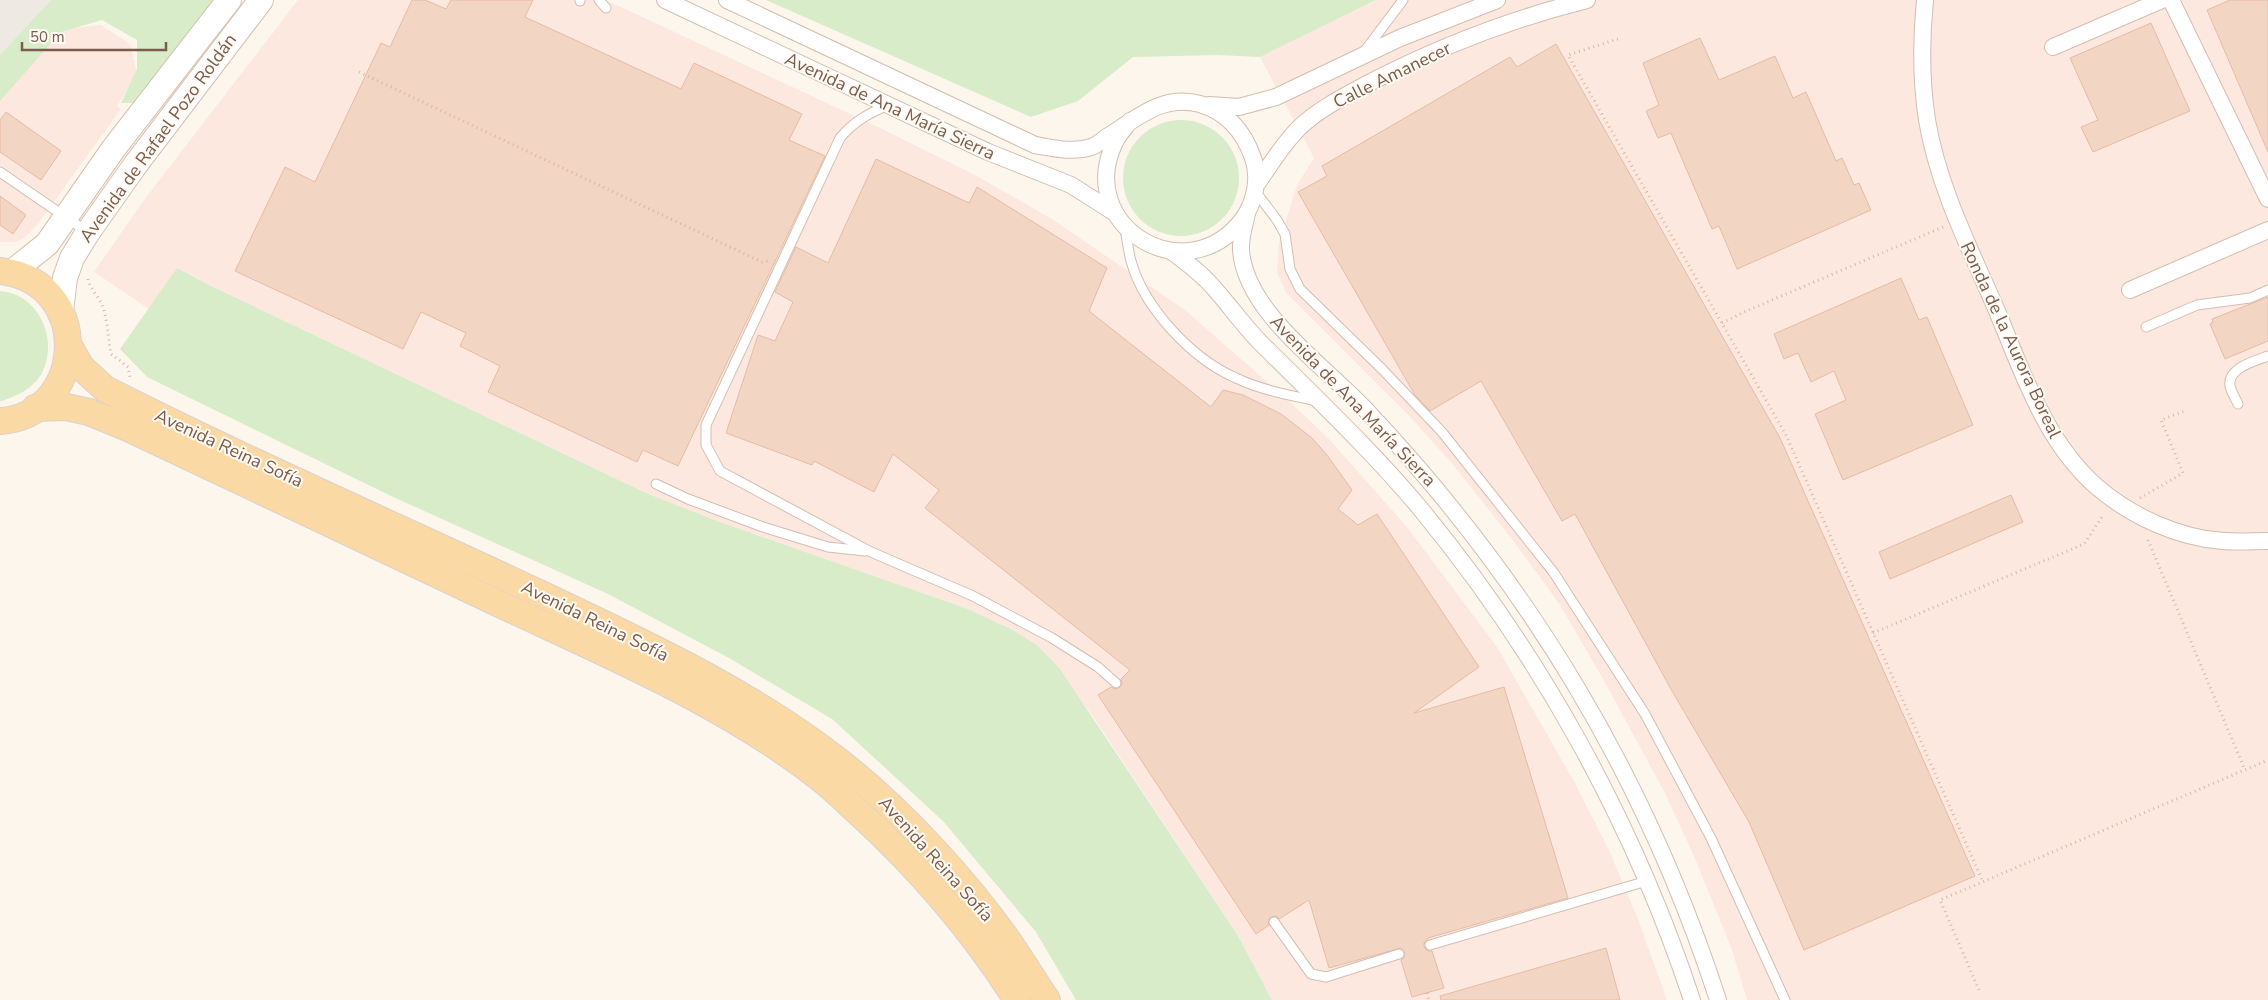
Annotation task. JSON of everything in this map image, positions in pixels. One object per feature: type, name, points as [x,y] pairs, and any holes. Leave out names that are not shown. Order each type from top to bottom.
[{"type":"main road","points":[[0,421],[20,416],[35,408],[56,388],[63,374],[69,346],[67,328],[61,311],[49,294],[38,285],[6,271]]},
{"type":"main road","name":"Avenida Reina Sofía","points":[[69,346],[81,367],[105,388],[123,398],[601,622],[715,680],[776,716],[836,759],[900,815],[958,878],[1008,941],[1046,1000]]},
{"type":"main road","name":"Avenida Reina Sofía","points":[[35,408],[66,407],[89,412],[128,428],[590,647],[703,703],[764,740],[821,779],[883,836],[942,896],[989,956],[1017,1000]]},
{"type":"street","name":"Avenida de Rafael Pozo Roldán","points":[[6,271],[47,244],[114,148],[229,0]]},
{"type":"street","name":"Avenida de Rafael Pozo Roldán","points":[[61,311],[65,278],[72,258],[88,232],[136,164],[261,0]]},
{"type":"street","name":"Avenida de Ana María Sierra","points":[[665,0],[988,152],[1071,185],[1115,213]]},
{"type":"street","name":"Avenida de Ana María Sierra","points":[[727,0],[1035,145],[1065,150],[1092,147],[1145,111],[1162,104],[1181,102],[1199,104],[1219,112],[1236,125],[1255,163],[1255,188],[1247,213],[1241,249],[1247,278],[1263,307],[1357,399],[1438,490],[1490,556],[1536,621],[1579,687],[1638,798],[1688,912],[1718,1000]]},
{"type":"street","name":"Calle Amanecer","points":[[1199,104],[1239,108],[1276,97],[1400,38],[1497,0]]},
{"type":"street","name":"Calle Amanecer","points":[[1255,188],[1299,128],[1326,106],[1410,61],[1549,10],[1587,0]]},
{"type":"street","points":[[1912,0],[1922,25]]},
{"type":"street","name":"Ronda de la Aurora Boreal","points":[[1925,0],[1922,25],[1922,72],[1927,120],[1938,168],[1957,220],[2040,411],[2061,447],[2096,486],[2132,511],[2178,533],[2222,541],[2268,541]]},
{"type":"street","points":[[2053,47],[2162,0]]},
{"type":"street","points":[[2171,0],[2268,199]]},
{"type":"street","name":"Avenida de Ana María Sierra","points":[[1130,121],[1115,142],[1107,165],[1107,190],[1115,213],[1125,227],[1146,243],[1171,251],[1195,268],[1213,287],[1243,325],[1323,402],[1419,507],[1471,574],[1516,638],[1556,701],[1584,751],[1647,881],[1692,1000]]},
{"type":"street","name":"Avenida de Ana María Sierra","points":[[1171,251],[1194,251],[1215,244],[1233,231],[1247,213]]},
{"type":"street","points":[[2130,290],[2268,230]]},
{"type":"lane","points":[[599,0],[606,8]]},
{"type":"lane","points":[[1360,58],[1403,0]]},
{"type":"lane","points":[[888,105],[866,114],[840,138],[706,426],[706,445],[720,471],[871,552],[973,596],[1082,657],[1116,683]]},
{"type":"lane","points":[[0,172],[88,232]]},
{"type":"lane","points":[[1255,188],[1285,234],[1290,269],[1300,289],[1382,369],[1442,432],[1554,574],[1646,714],[1711,838],[1785,1000]]},
{"type":"lane","points":[[1125,227],[1132,263],[1142,286],[1170,329],[1197,355],[1236,379],[1268,390],[1323,402]]},
{"type":"lane","points":[[2146,327],[2197,305],[2250,298],[2268,290]]},
{"type":"lane","points":[[2238,404],[2230,386],[2231,376],[2238,369],[2268,356]]},
{"type":"lane","points":[[656,484],[688,498],[818,544],[871,552]]},
{"type":"lane","points":[[1430,944],[1647,881]]},
{"type":"lane","points":[[1274,922],[1311,974],[1326,977],[1399,954]]},
{"type":"path","points":[[1618,40],[1568,55],[1786,435],[1983,882]]},
{"type":"path","points":[[359,72],[762,262],[771,260],[781,264]]},
{"type":"path","points":[[1722,323],[1957,220]]},
{"type":"path","points":[[90,274],[88,278],[90,286],[96,293],[108,325],[111,354],[128,367],[131,374],[123,398]]},
{"type":"path","points":[[2132,511],[2145,494],[2183,473],[2161,420],[2184,410]]},
{"type":"path","points":[[1874,633],[2084,544],[2106,511]]},
{"type":"path","points":[[2145,534],[2245,770]]},
{"type":"path","points":[[1979,990],[1940,900],[2268,760]]},
{"type":"path","points":[[1427,992],[1429,1000]]},
{"type":"shaded area","points":[[0,0],[51,0],[0,55]]},
{"type":"shaded area","points":[[298,0],[606,0],[878,127],[977,176],[1052,219],[1185,310],[1289,401],[1329,439],[1407,527],[1497,647],[1575,783],[1609,850],[1638,919],[1667,1000],[1272,1000],[1237,934],[1090,712],[1037,645],[1013,630],[968,609],[720,522],[646,493],[177,268],[149,309],[94,272],[144,200]]},
{"type":"shaded area","points":[[1376,0],[2268,0],[2268,1000],[1747,1000],[1731,947],[1696,861],[1665,793],[1560,605],[1512,539],[1455,467],[1412,419],[1287,294],[1277,273],[1279,243],[1297,185],[1314,158],[1260,57]]},
{"type":"shaded area","points":[[101,25],[130,44],[137,74],[117,106],[121,109],[37,225],[17,242],[0,242],[0,96],[56,30]]},
{"type":"green space","points":[[51,0],[221,0],[138,103],[121,103],[137,69],[137,40],[102,20],[61,32],[0,101],[0,55]]},
{"type":"green space","points":[[766,0],[1376,0],[1260,57],[1218,55],[1133,57],[1078,101],[1031,117]]},
{"type":"green space","points":[[1181,120],[1203,124],[1213,129],[1222,137],[1230,146],[1235,156],[1239,178],[1235,200],[1230,210],[1222,219],[1213,227],[1203,232],[1181,236],[1159,232],[1149,227],[1140,219],[1132,210],[1127,200],[1123,178],[1127,156],[1132,146],[1140,137],[1149,129],[1159,124]]},
{"type":"green space","points":[[177,268],[646,493],[720,522],[968,609],[1013,630],[1037,645],[1060,669],[1237,934],[1272,1000],[1076,1000],[1036,932],[943,821],[832,719],[729,658],[608,594],[391,496],[147,377],[120,349]]},
{"type":"green space","points":[[0,291],[14,294],[26,301],[36,311],[43,323],[47,336],[48,350],[46,363],[36,381],[23,392],[2,401],[0,401]]},
{"type":"building","points":[[412,0],[425,0],[446,9],[451,0],[533,0],[525,17],[681,89],[694,63],[802,114],[789,140],[825,156],[678,466],[643,450],[637,462],[488,392],[500,366],[460,346],[466,333],[421,312],[403,349],[235,271],[285,167],[315,182],[381,43],[390,47]]},
{"type":"building","points":[[2230,0],[2268,0],[2268,152],[2207,10]]},
{"type":"building","points":[[2151,23],[2190,111],[2093,152],[2081,127],[2098,120],[2070,58]]},
{"type":"building","points":[[1700,38],[1719,80],[1775,56],[1793,98],[1806,92],[1836,161],[1842,158],[1854,185],[1859,183],[1871,210],[1737,269],[1719,226],[1712,229],[1671,133],[1658,138],[1646,111],[1659,105],[1643,63]]},
{"type":"building","points":[[1556,44],[1780,438],[1975,876],[1804,950],[1749,822],[1672,691],[1575,514],[1562,521],[1481,381],[1430,411],[1415,395],[1298,192],[1327,176],[1322,166],[1510,57],[1517,67]]},
{"type":"building","points":[[6,112],[61,151],[41,180],[0,152],[0,120]]},
{"type":"building","points":[[876,159],[969,203],[977,187],[1107,268],[1089,311],[1211,407],[1223,390],[1243,395],[1281,414],[1312,438],[1327,455],[1352,490],[1338,509],[1358,525],[1377,514],[1479,667],[1414,713],[1504,687],[1568,898],[1428,938],[1424,943],[1424,947],[1428,951],[1432,951],[1444,988],[1412,997],[1401,960],[1404,958],[1405,953],[1401,948],[1329,968],[1309,900],[1279,919],[1276,916],[1271,917],[1268,920],[1269,925],[1256,934],[1098,695],[1111,687],[1115,689],[1120,687],[1122,684],[1121,679],[1130,670],[925,508],[939,490],[893,454],[874,492],[814,461],[812,465],[726,433],[758,335],[775,341],[793,302],[775,292],[796,247],[828,263]]},
{"type":"building","points":[[0,196],[26,215],[13,234],[0,225]]},
{"type":"building","points":[[1901,278],[1919,320],[1927,317],[1973,425],[1843,480],[1815,414],[1846,400],[1834,371],[1811,382],[1798,353],[1784,359],[1774,334]]},
{"type":"building","points":[[2268,297],[2268,341],[2225,359],[2210,324],[2213,322],[2212,319]]},
{"type":"building","points":[[2011,495],[2023,522],[1890,579],[1879,552]]},
{"type":"building","points":[[1606,948],[1620,1000],[1441,1000],[1440,996]]}]
